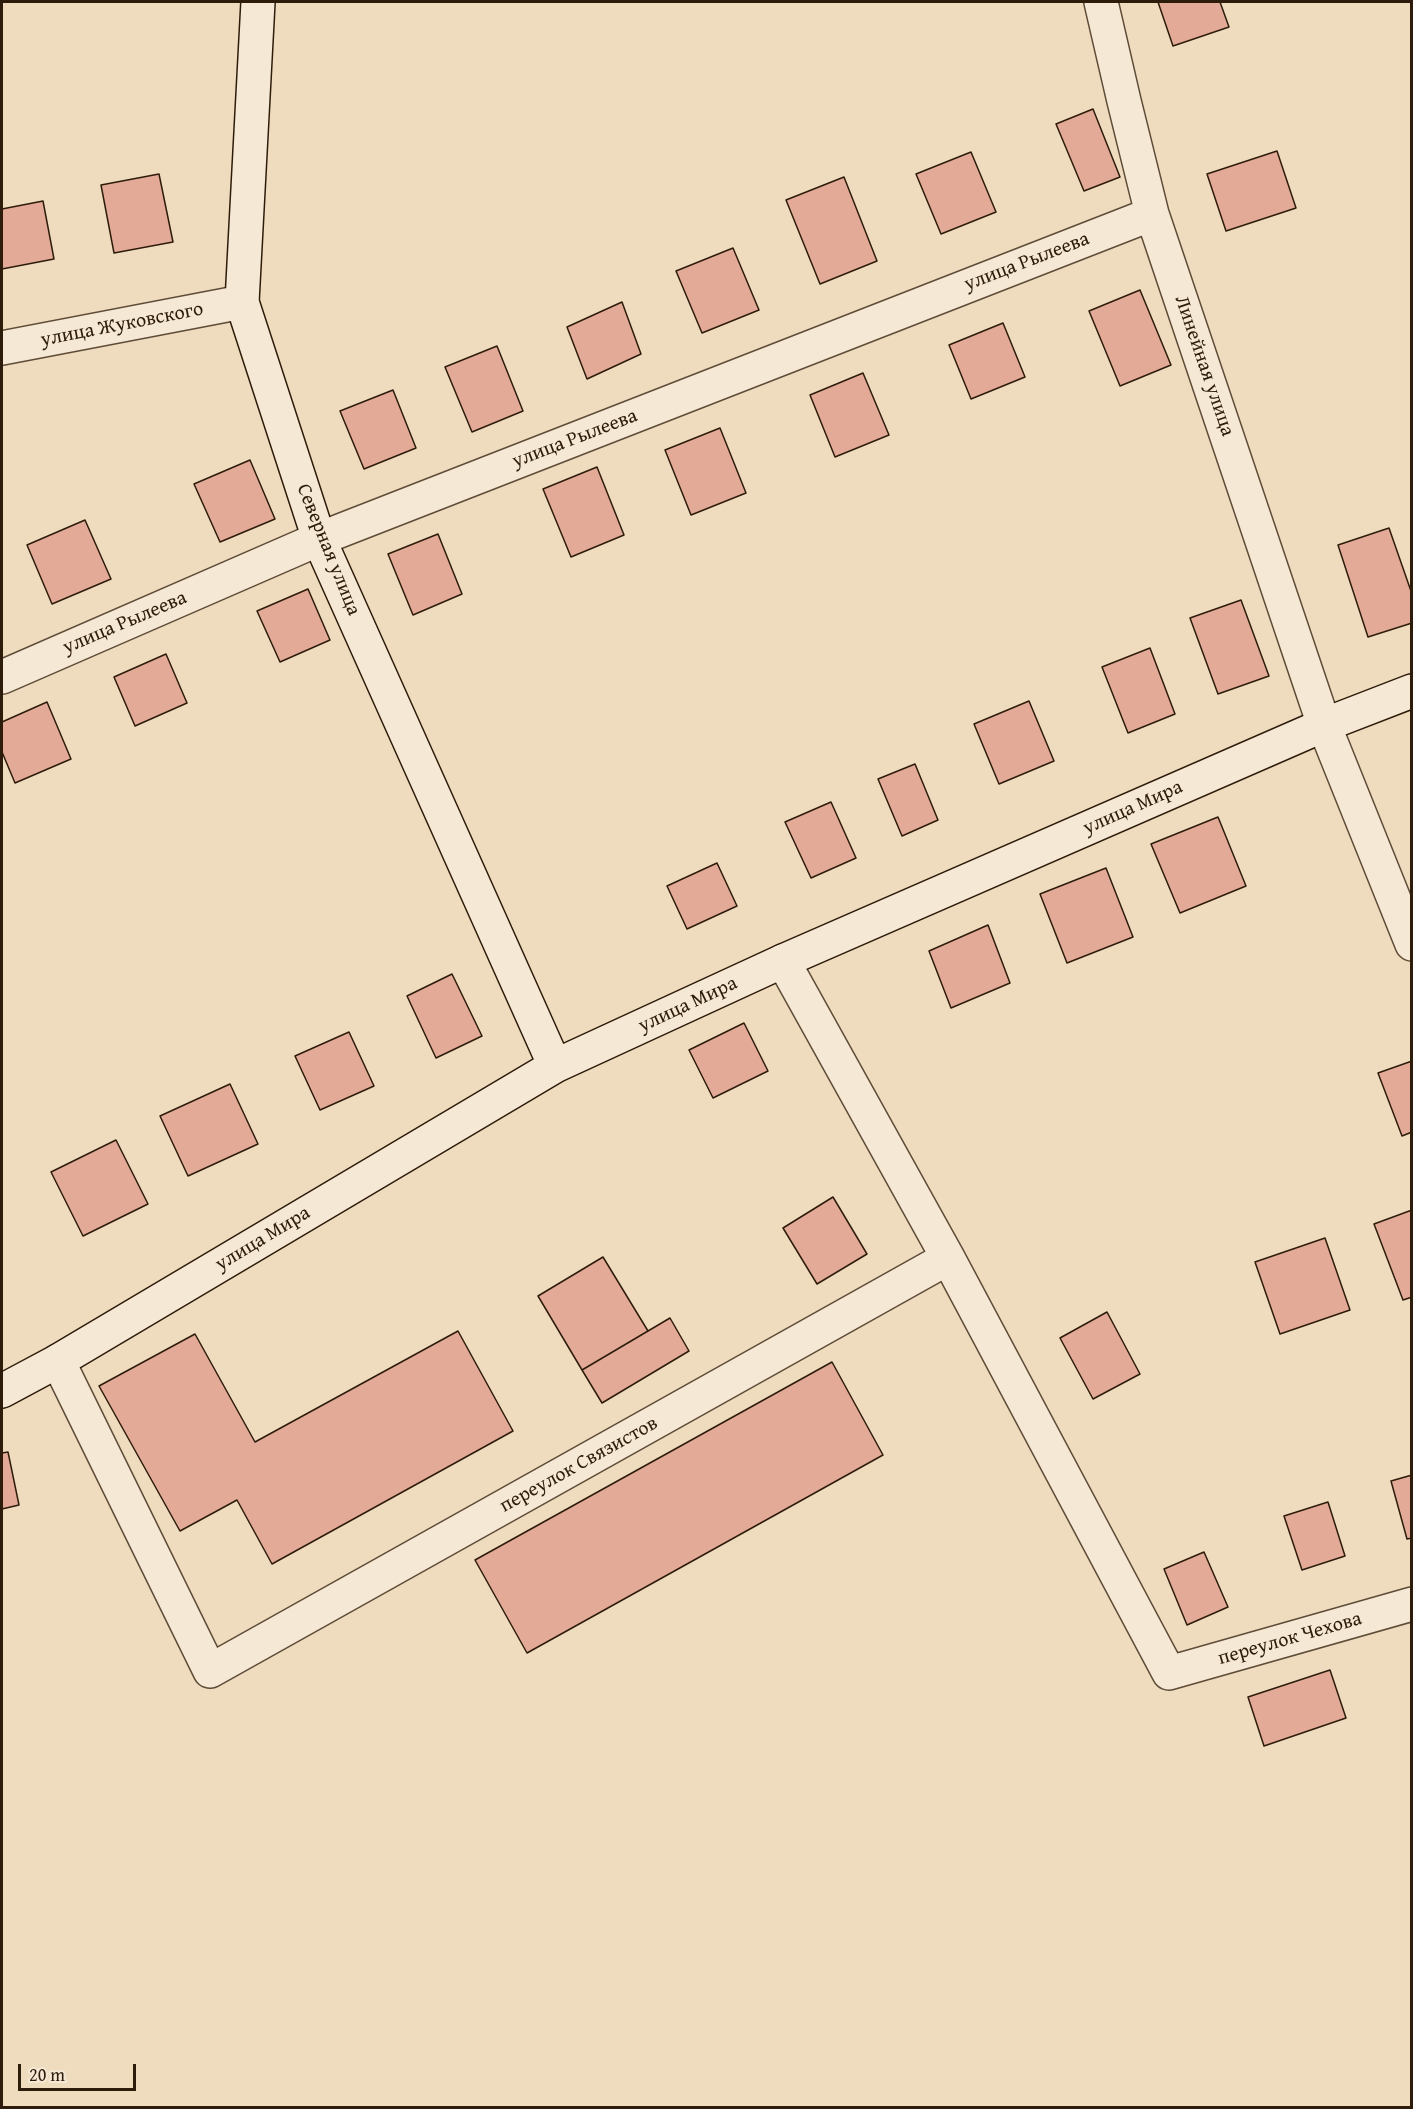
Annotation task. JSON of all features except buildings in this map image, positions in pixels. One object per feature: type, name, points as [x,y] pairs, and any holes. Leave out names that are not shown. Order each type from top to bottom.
[{"type":"street","name":"Северная улица","points":[[258,2],[242,302],[320,539],[555,1066]]},
{"type":"street","name":"Линейная улица","points":[[1101,2],[1152,214],[1324,725],[1412,944]]},
{"type":"street","name":"улица Рылеева","points":[[2,676],[320,539],[1152,214]]},
{"type":"street","name":"улица Жуковского","points":[[2,348],[242,302]]},
{"type":"street","name":"улица Мира","points":[[2,1391],[58,1361],[555,1066],[783,961],[1324,725],[1412,691]]},
{"type":"street","points":[[783,961],[948,1258]]},
{"type":"street","name":"переулок Связистов","points":[[58,1361],[210,1671],[948,1258]]},
{"type":"street","name":"переулок Чехова","points":[[948,1258],[1170,1673],[1412,1604]]}]
